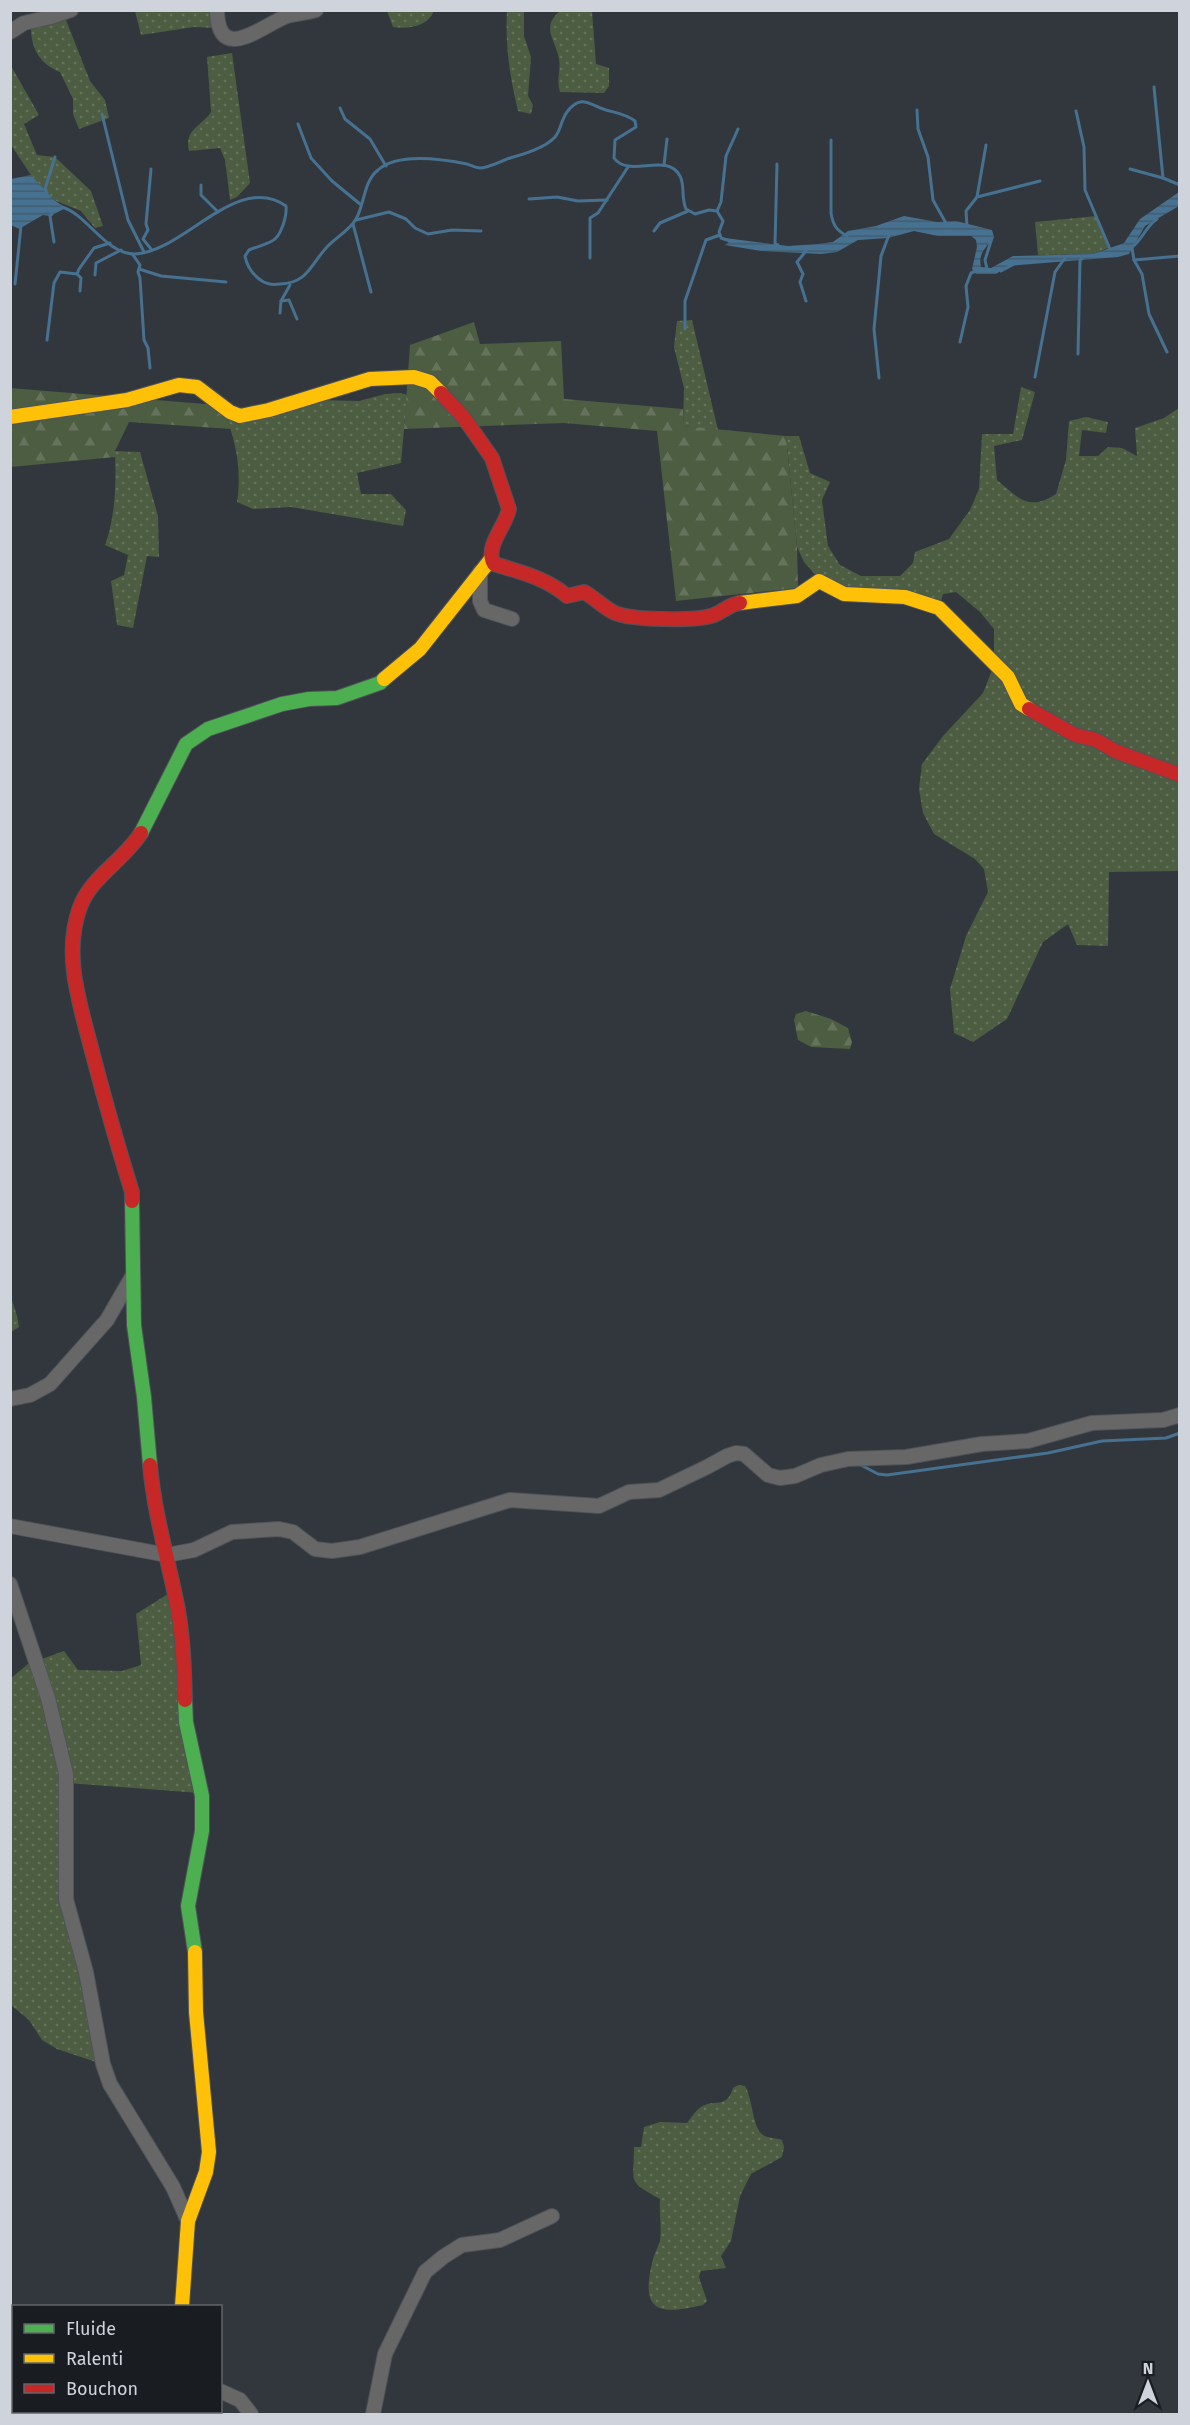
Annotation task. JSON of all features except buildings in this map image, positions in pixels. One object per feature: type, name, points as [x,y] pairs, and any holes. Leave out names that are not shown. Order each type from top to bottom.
[{"type":"street","points":[[10,32],[24,23],[51,18],[71,10]]},
{"type":"street","points":[[217,10],[222,32],[229,38],[238,40],[255,34],[289,15],[316,10]]},
{"type":"street","points":[[10,417],[128,400],[179,385],[197,387],[230,412],[240,416],[269,410],[370,379],[404,376],[424,379],[435,386],[464,418],[495,466],[509,509],[492,547],[491,560],[420,649],[380,683],[337,698],[309,699],[282,704],[207,729],[186,744],[143,830],[134,843],[89,889],[80,907],[73,939],[74,981],[110,1123],[132,1192],[134,1325],[144,1397],[153,1499],[167,1555],[183,1658],[186,1722],[203,1807],[200,1849],[188,1897],[188,1906],[195,1954],[196,2012],[209,2152],[206,2172],[188,2221],[182,2305]]},
{"type":"street","points":[[491,560],[497,565],[554,585],[567,597],[584,592],[613,612],[627,617],[646,619],[712,616],[732,604],[797,596],[819,581],[848,595],[897,595],[927,601],[939,608],[1008,677],[1021,704],[1028,709],[1075,735],[1095,740],[1115,751],[1179,776]]},
{"type":"street","points":[[480,572],[481,606],[484,610],[512,620]]},
{"type":"street","points":[[10,1399],[30,1395],[50,1384],[107,1320],[133,1275]]},
{"type":"street","points":[[10,1526],[167,1555],[194,1550],[232,1532],[279,1529],[293,1532],[315,1549],[322,1551],[360,1546],[510,1500],[524,1499],[599,1506],[629,1492],[658,1490],[736,1453],[744,1454],[768,1474],[788,1477],[848,1459],[906,1457],[982,1444],[1028,1441],[1092,1423],[1163,1420],[1179,1415]]},
{"type":"street","points":[[10,1584],[48,1698],[66,1774],[68,1786],[66,1899],[86,1972],[103,2064],[110,2084],[173,2187],[188,2221]]},
{"type":"street","points":[[373,2415],[385,2354],[425,2272],[462,2245],[500,2240],[552,2216]]},
{"type":"street","points":[[222,2392],[240,2400],[251,2415]]},
{"type":"green space","points":[[135,11],[224,11],[215,28],[194,27],[141,35]]},
{"type":"green space","points":[[387,11],[434,11],[422,24],[405,28],[393,27]]},
{"type":"green space","points":[[507,11],[524,11],[524,36],[531,57],[528,96],[533,105],[531,114],[518,111],[509,61]]},
{"type":"green space","points":[[560,11],[592,11],[596,64],[609,68],[609,86],[604,93],[560,92],[559,59],[550,28],[554,17]]},
{"type":"green space","points":[[64,15],[90,81],[105,100],[109,118],[79,129],[73,114],[73,99],[60,72],[41,59],[32,39],[31,22]]},
{"type":"green space","points":[[232,53],[250,183],[237,197],[230,200],[225,160],[220,148],[189,151],[188,144],[191,133],[211,112],[207,57]]},
{"type":"green space","points":[[10,64],[39,115],[24,124],[37,155],[55,157],[91,191],[103,226],[95,228],[81,211],[54,200],[31,175],[11,145]]},
{"type":"green space","points":[[1097,216],[1108,248],[1093,254],[1038,255],[1035,222]]},
{"type":"green space","points":[[692,320],[718,430],[683,426],[684,388],[674,347],[677,321]]},
{"type":"green space","points":[[474,322],[480,344],[561,341],[564,399],[683,409],[683,426],[786,436],[797,547],[798,588],[676,601],[657,431],[564,423],[404,429],[410,345]]},
{"type":"green space","points":[[1021,387],[1035,392],[1022,440],[994,446],[997,480],[1018,497],[1031,502],[1038,502],[1056,494],[1066,460],[1069,421],[1086,417],[1108,422],[1106,433],[1082,430],[1079,456],[1098,456],[1108,447],[1122,448],[1137,456],[1135,428],[1164,418],[1179,408],[1179,871],[1109,872],[1108,946],[1077,945],[1068,924],[1043,942],[1007,1019],[973,1042],[954,1033],[950,989],[966,936],[988,892],[984,869],[975,859],[934,834],[923,813],[919,789],[922,764],[943,736],[983,693],[994,665],[994,629],[980,612],[956,592],[943,594],[939,608],[827,588],[804,562],[797,547],[786,436],[799,436],[810,473],[830,482],[822,500],[828,546],[840,565],[861,576],[900,576],[913,563],[915,552],[949,539],[970,510],[979,489],[982,434],[1013,434]]},
{"type":"green space","points":[[10,388],[217,405],[225,413],[231,429],[129,422],[115,451],[115,457],[11,467]]},
{"type":"green space","points":[[385,394],[407,395],[401,463],[357,473],[361,494],[391,494],[406,510],[403,526],[291,507],[253,509],[237,502],[239,479],[237,457],[225,413],[317,400],[359,401]]},
{"type":"green space","points":[[115,451],[140,452],[158,516],[159,557],[147,556],[133,628],[117,625],[111,581],[124,575],[128,555],[105,545],[114,499]]},
{"type":"green space","points":[[806,1011],[831,1019],[848,1028],[852,1042],[850,1049],[811,1047],[798,1040],[794,1020],[796,1014]]},
{"type":"green space","points":[[11,1297],[19,1327],[11,1332]]},
{"type":"green space","points":[[171,1592],[200,1793],[67,1783],[63,1846],[102,2064],[57,2049],[42,2040],[29,2020],[11,2005],[10,1679],[28,1664],[64,1651],[78,1670],[122,1671],[141,1665],[136,1614]]},
{"type":"green space","points":[[738,2085],[745,2086],[748,2092],[759,2131],[765,2136],[782,2140],[784,2147],[782,2157],[751,2174],[740,2196],[731,2241],[721,2256],[726,2268],[701,2271],[699,2277],[707,2301],[703,2305],[687,2308],[663,2309],[656,2306],[649,2290],[649,2276],[660,2241],[660,2199],[642,2188],[634,2179],[634,2147],[641,2147],[644,2127],[660,2122],[687,2123],[701,2107],[727,2099],[733,2088]]},
{"type":"water","points":[[31,175],[54,200],[66,208],[50,216],[43,215],[19,229],[11,225],[11,179]]},
{"type":"water","points":[[1179,192],[1179,206],[1145,226],[1129,254],[1118,257],[1008,266],[996,274],[976,274],[972,269],[977,247],[976,240],[971,236],[938,236],[914,231],[888,238],[858,240],[837,252],[821,254],[761,251],[725,245],[729,242],[725,238],[788,246],[833,242],[848,231],[876,226],[904,216],[937,222],[956,221],[992,230],[994,237],[983,251],[980,262],[981,267],[991,268],[1013,256],[1093,254],[1124,243],[1140,219]]},
{"type":"waterway","points":[[1154,87],[1163,178],[1180,185]]},
{"type":"waterway","points":[[62,207],[71,211],[115,248],[135,254],[153,250],[172,241],[230,206],[249,199],[268,198],[286,206],[283,226],[275,239],[249,250],[245,256],[249,267],[259,279],[273,285],[289,283],[303,277],[327,247],[353,223],[373,175],[387,164],[421,158],[457,162],[478,168],[491,166],[551,141],[572,106],[586,102],[625,115],[635,121],[636,127],[615,140],[614,158],[621,164],[629,166],[657,165],[674,169],[680,176],[686,209],[695,214],[709,210],[717,211],[723,221],[719,232],[721,238],[733,242]]},
{"type":"waterway","points":[[340,108],[345,119],[370,139],[386,166]]},
{"type":"waterway","points":[[917,110],[918,129],[928,157],[933,200],[947,225]]},
{"type":"waterway","points":[[1076,111],[1084,147],[1085,190],[1110,249]]},
{"type":"waterway","points":[[102,114],[128,220],[144,252]]},
{"type":"waterway","points":[[298,124],[311,158],[332,181],[360,204]]},
{"type":"waterway","points":[[717,211],[721,202],[726,156],[738,129]]},
{"type":"waterway","points":[[664,165],[667,139]]},
{"type":"waterway","points":[[831,140],[831,213],[836,227],[847,236]]},
{"type":"waterway","points":[[977,197],[986,145]]},
{"type":"waterway","points":[[47,193],[45,189],[55,157]]},
{"type":"waterway","points":[[777,164],[775,244],[778,245]]},
{"type":"waterway","points":[[590,258],[590,218],[598,213],[628,167]]},
{"type":"waterway","points":[[151,169],[146,224],[148,230],[143,239],[151,249]]},
{"type":"waterway","points":[[1130,169],[1163,178]]},
{"type":"waterway","points":[[967,226],[966,211],[977,197],[1040,181]]},
{"type":"waterway","points":[[201,185],[201,195],[218,212]]},
{"type":"waterway","points":[[529,199],[557,197],[578,201],[607,200]]},
{"type":"waterway","points":[[654,231],[660,223],[688,211]]},
{"type":"waterway","points":[[356,220],[389,212],[406,219],[415,228],[428,234],[452,230],[481,231]]},
{"type":"waterway","points":[[52,214],[50,216],[54,242]]},
{"type":"waterway","points":[[1130,249],[1157,219]]},
{"type":"waterway","points":[[353,224],[371,292]]},
{"type":"waterway","points":[[15,284],[21,226]]},
{"type":"waterway","points":[[685,329],[685,301],[706,240],[720,235]]},
{"type":"waterway","points":[[879,378],[874,329],[881,256],[889,235]]},
{"type":"waterway","points":[[987,269],[985,260],[992,238]]},
{"type":"waterway","points":[[47,340],[54,283],[60,272],[77,274],[94,248],[110,243]]},
{"type":"waterway","points":[[1132,248],[1134,260],[1142,274],[1149,314],[1167,352]]},
{"type":"waterway","points":[[95,275],[96,263],[121,250]]},
{"type":"waterway","points":[[806,251],[797,262],[803,274],[800,282],[806,301]]},
{"type":"waterway","points":[[133,255],[140,265],[138,272],[144,340],[148,348],[150,368]]},
{"type":"waterway","points":[[1134,260],[1180,256]]},
{"type":"waterway","points":[[1035,377],[1055,272],[1065,258]]},
{"type":"waterway","points":[[1078,354],[1080,260],[1082,259]]},
{"type":"waterway","points":[[1001,271],[1014,264]]},
{"type":"waterway","points":[[139,269],[161,276],[226,282]]},
{"type":"waterway","points":[[960,342],[968,307],[966,286],[971,273],[976,271]]},
{"type":"waterway","points":[[77,274],[81,278],[80,291]]},
{"type":"waterway","points":[[280,313],[281,301],[290,285]]},
{"type":"waterway","points":[[281,301],[289,300],[297,319]]},
{"type":"waterway","points":[[861,1465],[878,1474],[887,1475],[1048,1453],[1102,1441],[1166,1438],[1180,1433]]},
{"type":"traffic: fast","points":[[141,833],[186,744],[208,729],[282,704],[309,699],[337,698],[380,683],[384,679]]},
{"type":"traffic: fast","points":[[132,1201],[134,1325],[150,1465]]},
{"type":"traffic: fast","points":[[185,1700],[186,1722],[202,1796],[202,1831],[188,1906],[195,1952]]},
{"type":"traffic: slow","points":[[10,417],[127,400],[179,385],[197,387],[230,412],[240,416],[269,410],[370,379],[414,377],[430,382],[441,393]]},
{"type":"traffic: slow","points":[[384,679],[420,649],[491,559]]},
{"type":"traffic: slow","points":[[740,603],[797,596],[819,581],[844,594],[905,597],[939,608],[1008,677],[1021,704],[1029,709]]},
{"type":"traffic: slow","points":[[182,2305],[188,2221],[206,2172],[209,2152],[196,2012],[195,1952]]},
{"type":"traffic: jam","points":[[441,393],[464,418],[492,458],[509,509],[492,551],[494,564],[542,580],[567,596],[584,592],[611,611],[634,617],[702,618],[715,615],[740,603]]},
{"type":"traffic: jam","points":[[1029,709],[1075,735],[1096,740],[1115,751],[1180,775]]},
{"type":"traffic: jam","points":[[132,1201],[132,1192],[79,1000],[73,963],[73,944],[75,925],[85,896],[141,833]]},
{"type":"traffic: jam","points":[[150,1465],[157,1515],[180,1621],[185,1700]]}]
